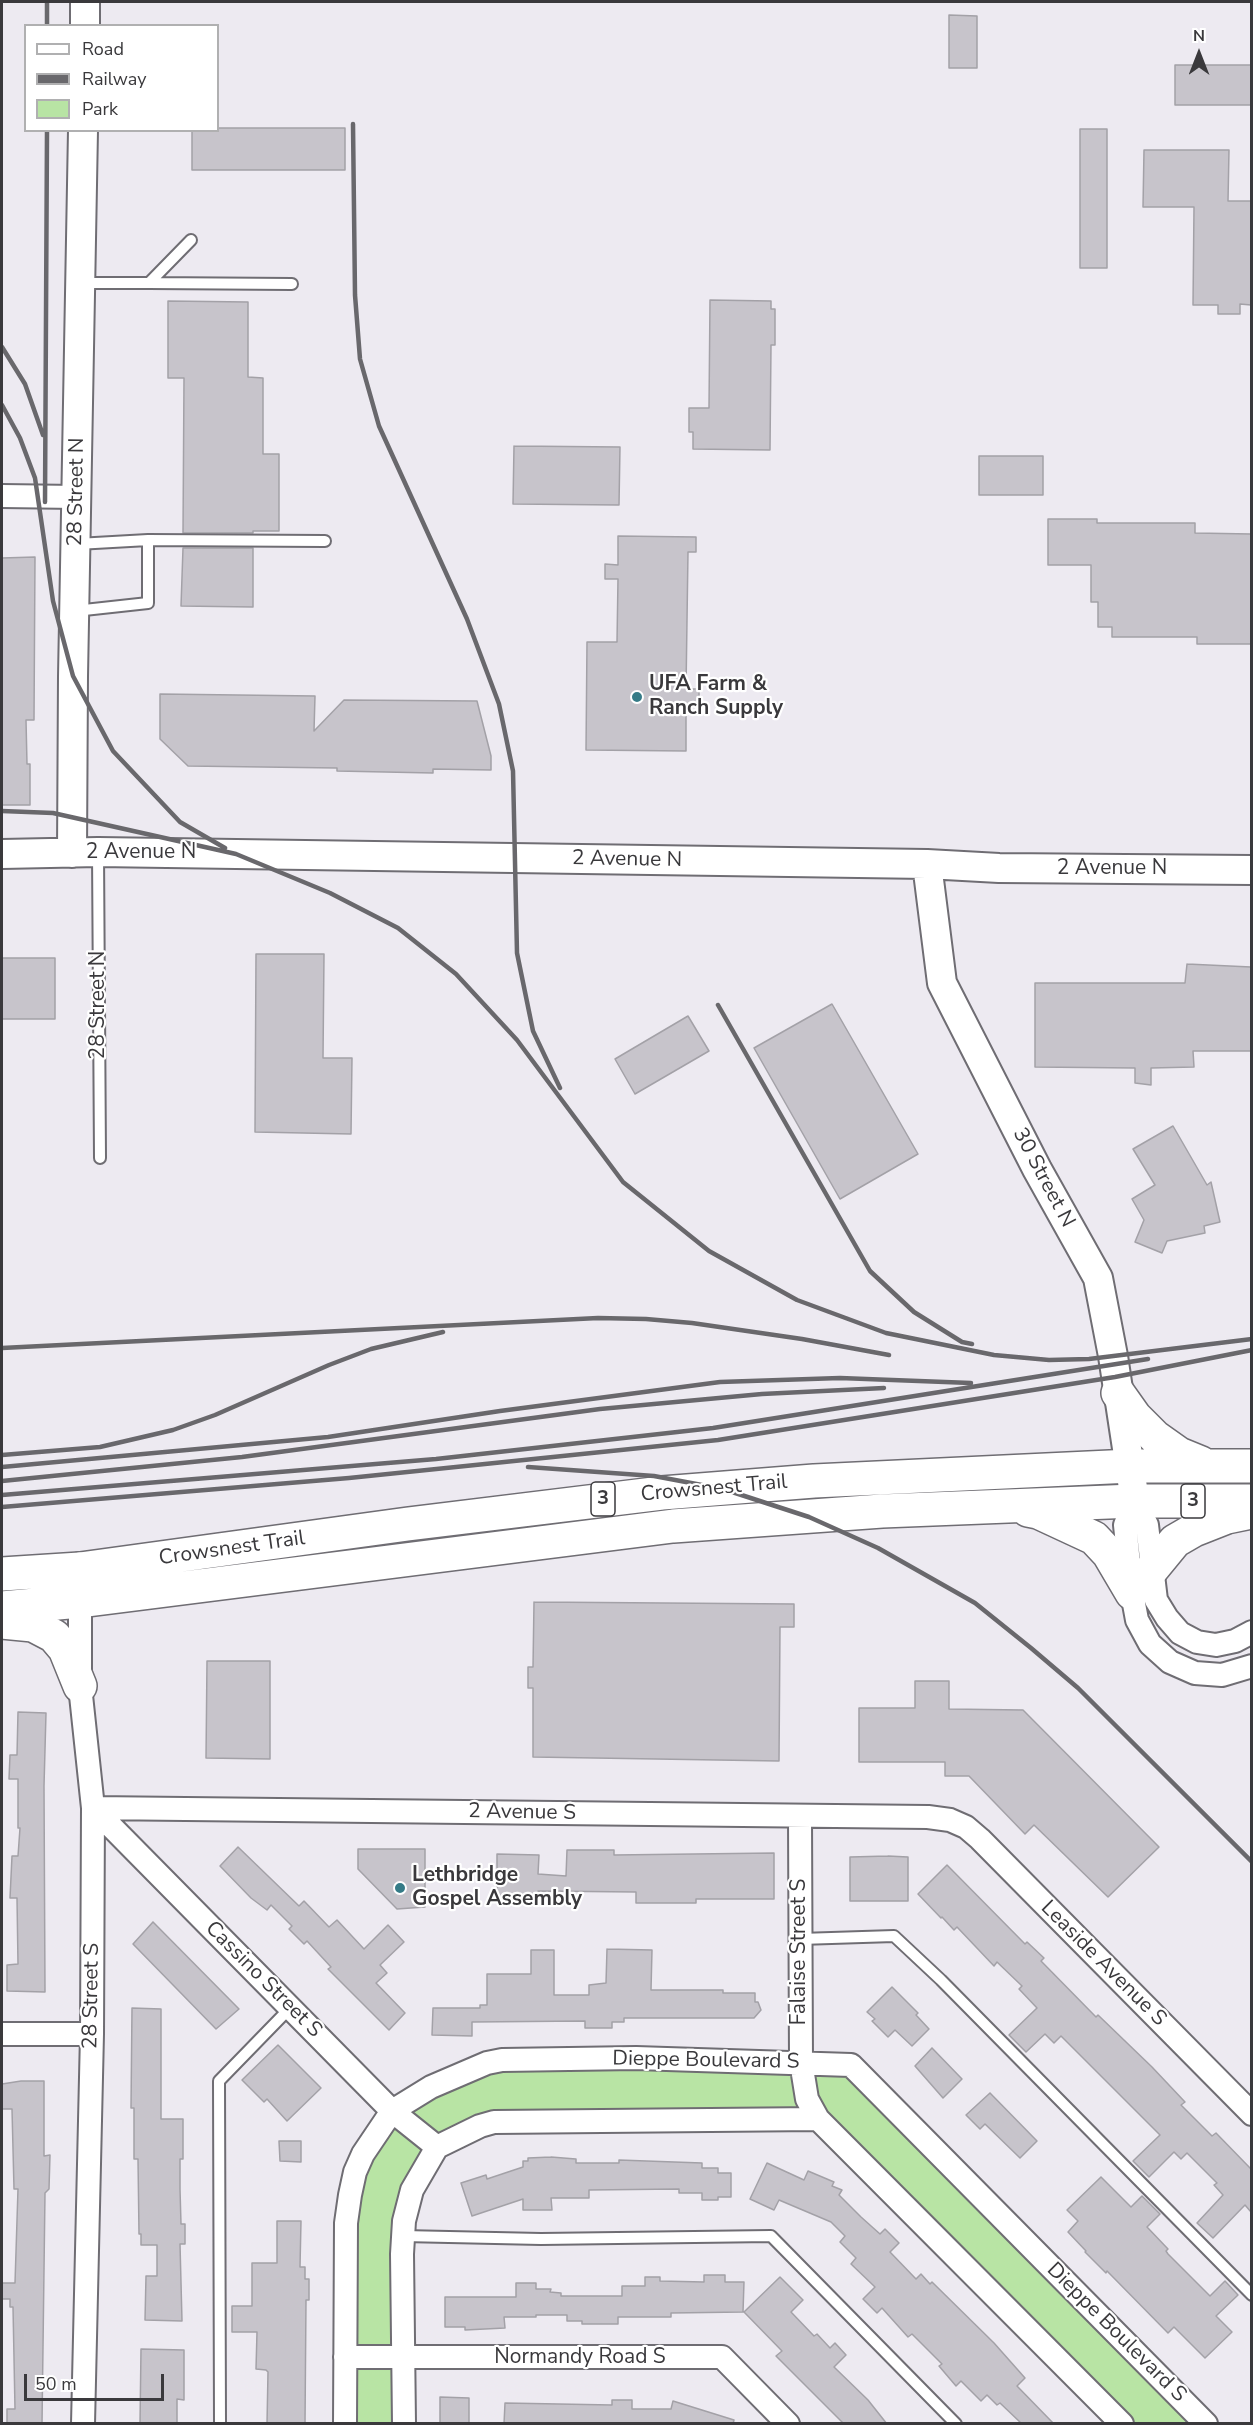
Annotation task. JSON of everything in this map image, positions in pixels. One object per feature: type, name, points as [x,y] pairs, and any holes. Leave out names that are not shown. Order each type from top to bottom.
[{"type":"highway","points":[[1118,1393],[1135,1417],[1155,1437],[1179,1454],[1208,1466]]},
{"type":"highway","name":"Crowsnest Trail","points":[[2,1574],[80,1569],[595,1500],[814,1481],[1131,1466],[1251,1466]]},
{"type":"highway","name":"Crowsnest Trail","points":[[2,1608],[80,1601],[674,1526],[882,1511],[994,1506],[1134,1501],[1251,1501]]},
{"type":"highway","points":[[994,1506],[1038,1512],[1094,1538],[1109,1554],[1142,1581],[1161,1555],[1175,1541],[1227,1517],[1251,1511]]},
{"type":"highway","points":[[2,1622],[33,1625],[54,1636],[65,1649],[80,1686]]},
{"type":"street","points":[[85,2],[85,24]]},
{"type":"street","name":"28 Street N","points":[[83,132],[75,611],[85,853]]},
{"type":"street","points":[[2,496],[77,497]]},
{"type":"street","name":"2 Avenue N","points":[[2,854],[85,853],[1251,870]]},
{"type":"street","name":"30 Street N","points":[[927,864],[942,983],[1037,1169],[1098,1278],[1131,1466],[1134,1501]]},
{"type":"street","points":[[1134,1501],[1147,1525],[1137,1620],[1150,1644],[1170,1662],[1195,1673],[1222,1675],[1251,1666]]},
{"type":"street","points":[[1134,1501],[1125,1525],[1142,1581],[1180,1633],[1197,1642],[1216,1645],[1235,1641],[1251,1632]]},
{"type":"street","name":"28 Street S","points":[[80,1569],[80,1686],[93,1808],[92,2034],[83,2424]]},
{"type":"street","name":"2 Avenue S","points":[[93,1808],[928,1817],[950,1820]]},
{"type":"street","name":"Cassino Street S","points":[[93,1808],[392,2111],[437,2147]]},
{"type":"street","name":"Falaise Street S","points":[[800,1816],[801,2062],[807,2099],[818,2119]]},
{"type":"street","name":"Leaside Avenue S","points":[[950,1820],[966,1827],[980,1839],[1251,2114]]},
{"type":"street","points":[[2,2034],[92,2034]]},
{"type":"street","name":"Dieppe Boulevard S","points":[[345,2424],[346,2223],[350,2195],[355,2172],[363,2154],[392,2111],[431,2087],[471,2068],[502,2060],[636,2058],[851,2065],[1206,2424]]},
{"type":"street","points":[[404,2424],[404,2221],[412,2190],[437,2147],[480,2126],[494,2122],[818,2119],[1122,2424]]},
{"type":"street","name":"Normandy Road S","points":[[345,2357],[722,2357],[788,2424]]},
{"type":"lane","points":[[149,283],[191,240]]},
{"type":"lane","points":[[81,283],[292,284]]},
{"type":"lane","points":[[76,544],[148,540],[325,541]]},
{"type":"lane","points":[[75,611],[148,603],[148,540]]},
{"type":"lane","name":"28 Street N","points":[[85,853],[100,1158]]},
{"type":"lane","points":[[801,1939],[894,1936],[950,1989],[1251,2295]]},
{"type":"lane","points":[[220,2424],[219,2081],[290,2008]]},
{"type":"lane","points":[[403,2236],[541,2239],[771,2236],[956,2424]]},
{"type":"green space","points":[[851,2065],[1206,2423],[1122,2423],[817,2119],[466,2133],[412,2190],[404,2423],[345,2424],[346,2223],[373,2140],[471,2068]]},
{"type":"building","points":[[949,15],[977,16],[977,68],[949,68]]},
{"type":"building","points":[[1175,65],[1251,65],[1251,105],[1175,105]]},
{"type":"building","points":[[219,128],[345,128],[345,170],[192,170],[192,132],[219,132]]},
{"type":"building","points":[[1080,129],[1107,129],[1107,268],[1080,268]]},
{"type":"building","points":[[1144,150],[1229,150],[1228,201],[1251,201],[1251,305],[1240,304],[1240,314],[1218,314],[1218,305],[1193,305],[1194,207],[1143,207]]},
{"type":"building","points":[[710,300],[771,301],[771,309],[775,309],[775,345],[771,345],[770,450],[693,449],[693,432],[689,432],[689,408],[709,408]]},
{"type":"building","points":[[168,301],[248,302],[248,377],[263,378],[263,454],[279,454],[279,531],[183,533],[184,378],[168,378]]},
{"type":"building","points":[[514,446],[620,447],[619,505],[513,504]]},
{"type":"building","points":[[979,456],[1043,456],[1043,495],[979,495]]},
{"type":"building","points":[[1048,519],[1097,519],[1097,523],[1195,523],[1195,533],[1251,534],[1251,644],[1197,644],[1197,637],[1112,637],[1112,627],[1098,627],[1098,602],[1091,602],[1091,565],[1048,565]]},
{"type":"building","points":[[618,536],[696,537],[696,552],[688,552],[686,689],[699,689],[699,704],[686,704],[686,751],[586,750],[587,642],[617,642],[618,579],[605,579],[605,564],[618,565]]},
{"type":"building","points":[[183,548],[253,548],[253,607],[181,606]]},
{"type":"building","points":[[35,557],[34,720],[26,720],[27,764],[30,764],[30,805],[2,805],[2,558]]},
{"type":"building","points":[[160,694],[315,696],[314,731],[344,700],[477,701],[491,756],[491,770],[433,769],[433,773],[337,771],[337,768],[188,766],[160,739]]},
{"type":"building","points":[[256,954],[324,954],[323,1058],[352,1058],[351,1134],[255,1132]]},
{"type":"building","points":[[2,958],[55,958],[55,1019],[2,1019]]},
{"type":"building","points":[[1187,964],[1251,967],[1251,1051],[1193,1051],[1194,1067],[1151,1068],[1151,1085],[1135,1083],[1135,1068],[1035,1067],[1035,983],[1185,983]]},
{"type":"building","points":[[832,1004],[918,1154],[840,1199],[754,1048]]},
{"type":"building","points":[[688,1016],[709,1051],[635,1094],[615,1059]]},
{"type":"building","points":[[1173,1126],[1207,1185],[1211,1182],[1220,1222],[1204,1226],[1205,1233],[1167,1241],[1162,1253],[1135,1242],[1144,1220],[1132,1199],[1155,1185],[1133,1149]]},
{"type":"building","points":[[534,1602],[794,1604],[794,1627],[780,1627],[779,1761],[533,1757],[533,1688],[528,1688],[528,1667],[533,1667]]},
{"type":"building","points":[[207,1661],[270,1661],[270,1759],[206,1758]]},
{"type":"building","points":[[915,1681],[949,1681],[949,1709],[1023,1710],[1159,1847],[1108,1897],[1034,1825],[1025,1834],[969,1776],[945,1776],[945,1762],[859,1762],[859,1708],[915,1708]]},
{"type":"building","points":[[18,1712],[46,1713],[45,1992],[7,1991],[7,1965],[18,1964],[17,1898],[10,1898],[12,1856],[18,1856],[20,1828],[18,1828],[18,1779],[9,1779],[10,1755],[17,1755]]},
{"type":"building","points":[[238,1847],[299,1906],[304,1901],[329,1927],[337,1920],[364,1949],[388,1925],[404,1942],[380,1965],[387,1973],[376,1983],[405,2013],[389,2030],[328,1969],[331,1967],[307,1941],[304,1944],[289,1929],[292,1926],[271,1905],[267,1910],[251,1898],[220,1866]]},
{"type":"building","name":"Lethbridge Gospel Assembly","points":[[358,1849],[425,1849],[425,1907],[397,1909],[358,1869]]},
{"type":"building","points":[[567,1850],[614,1850],[614,1855],[774,1853],[774,1899],[696,1899],[696,1903],[636,1903],[636,1892],[538,1891],[538,1903],[497,1903],[497,1854],[539,1855],[538,1874],[566,1876]]},
{"type":"building","points":[[850,1857],[908,1857],[908,1901],[850,1901]]},
{"type":"building","points":[[947,1865],[1025,1944],[1027,1942],[1044,1958],[1041,1961],[1096,2017],[1098,2015],[1152,2067],[1185,2102],[1181,2105],[1212,2136],[1216,2133],[1251,2169],[1251,2212],[1245,2205],[1213,2238],[1197,2223],[1223,2195],[1214,2185],[1217,2183],[1187,2153],[1181,2159],[1174,2152],[1149,2177],[1133,2161],[1160,2135],[1061,2036],[1054,2043],[1045,2034],[1026,2052],[1009,2035],[1037,2008],[1019,1989],[1022,1986],[997,1962],[994,1966],[957,1927],[954,1930],[918,1894]]},
{"type":"building","points":[[153,1922],[239,2009],[216,2029],[133,1944]]},
{"type":"building","points":[[607,1949],[652,1950],[651,1990],[723,1990],[723,1993],[755,1993],[755,2002],[758,2002],[761,2010],[754,2018],[624,2018],[624,2022],[612,2022],[612,2028],[585,2028],[585,2021],[472,2022],[472,2036],[432,2035],[433,2008],[480,2008],[480,2005],[487,2005],[487,1974],[531,1974],[531,1950],[554,1950],[554,1995],[589,1995],[589,1985],[606,1983]]},
{"type":"building","points":[[892,1987],[918,2013],[916,2015],[929,2029],[912,2046],[895,2030],[888,2037],[872,2021],[875,2019],[867,2012]]},
{"type":"building","points":[[132,2008],[161,2009],[161,2119],[183,2119],[183,2159],[180,2159],[181,2224],[185,2224],[185,2244],[180,2244],[182,2321],[145,2320],[146,2276],[157,2276],[157,2245],[141,2245],[141,2234],[139,2234],[138,2159],[134,2159],[134,2108],[131,2108]]},
{"type":"building","points":[[278,2045],[321,2088],[287,2121],[267,2099],[264,2102],[242,2080]]},
{"type":"building","points":[[932,2048],[962,2079],[943,2098],[915,2066]]},
{"type":"building","points":[[44,2081],[44,2156],[50,2155],[49,2189],[45,2193],[42,2424],[7,2424],[7,2409],[15,2409],[13,2307],[10,2307],[10,2299],[2,2299],[2,2283],[15,2283],[18,2189],[14,2189],[12,2109],[2,2109],[2,2084]]},
{"type":"building","points":[[990,2093],[1037,2141],[1020,2158],[985,2124],[980,2129],[966,2115]]},
{"type":"building","points":[[279,2141],[301,2141],[301,2162],[280,2161]]},
{"type":"building","points":[[528,2158],[576,2159],[576,2163],[619,2163],[619,2160],[702,2163],[702,2168],[718,2168],[718,2173],[731,2173],[731,2197],[702,2200],[702,2193],[679,2193],[679,2189],[589,2190],[589,2198],[551,2198],[552,2210],[523,2210],[523,2199],[472,2216],[461,2183],[486,2175],[487,2179],[523,2167],[523,2161],[528,2161]]},
{"type":"building","points":[[767,2163],[804,2180],[808,2171],[834,2182],[832,2186],[842,2190],[839,2195],[861,2217],[880,2234],[885,2229],[899,2243],[890,2252],[916,2279],[921,2274],[930,2284],[932,2282],[994,2343],[1025,2378],[1017,2386],[1054,2424],[1022,2424],[1000,2403],[997,2405],[987,2395],[981,2401],[961,2381],[956,2386],[939,2366],[942,2364],[912,2334],[908,2337],[882,2308],[877,2313],[863,2299],[875,2287],[851,2264],[856,2258],[840,2242],[845,2236],[831,2222],[779,2200],[774,2210],[750,2199]]},
{"type":"building","points":[[1101,2177],[1131,2207],[1142,2196],[1160,2214],[1147,2227],[1168,2249],[1166,2251],[1168,2254],[1210,2296],[1225,2281],[1238,2295],[1216,2316],[1232,2332],[1205,2358],[1174,2327],[1168,2333],[1085,2252],[1068,2232],[1078,2221],[1067,2210]]},
{"type":"building","points":[[277,2221],[301,2221],[300,2267],[305,2267],[305,2279],[309,2279],[309,2300],[306,2300],[305,2424],[267,2424],[268,2372],[256,2369],[257,2332],[232,2332],[232,2306],[252,2306],[252,2263],[277,2263]]},
{"type":"building","points":[[704,2275],[725,2275],[725,2282],[744,2282],[743,2312],[671,2313],[671,2317],[618,2317],[618,2324],[582,2324],[582,2321],[567,2321],[567,2315],[536,2315],[536,2317],[504,2317],[505,2328],[465,2330],[465,2327],[445,2327],[445,2297],[516,2297],[516,2283],[536,2283],[536,2289],[551,2289],[550,2292],[561,2293],[561,2296],[622,2296],[622,2286],[645,2286],[645,2277],[660,2277],[660,2281],[704,2282]]},
{"type":"building","points":[[780,2277],[803,2300],[791,2312],[814,2336],[817,2334],[830,2348],[835,2343],[846,2355],[834,2367],[868,2400],[887,2424],[844,2424],[776,2356],[782,2351],[744,2312]]},
{"type":"building","points":[[141,2349],[184,2350],[184,2400],[177,2399],[177,2424],[140,2424]]},
{"type":"building","points":[[440,2397],[469,2398],[469,2424],[440,2424]]},
{"type":"building","points":[[612,2400],[632,2400],[632,2409],[671,2409],[673,2401],[734,2420],[733,2424],[504,2424],[505,2403],[612,2405]]},
{"type":"railway","points":[[47,2],[47,24]]},
{"type":"railway","points":[[353,124],[355,295],[360,359],[379,426],[467,619],[499,704],[513,771],[517,953],[533,1031],[560,1088]]},
{"type":"railway","points":[[45,502],[47,132]]},
{"type":"railway","points":[[2,347],[25,384],[43,435]]},
{"type":"railway","points":[[2,405],[20,438],[35,478],[53,601],[73,676],[113,751],[180,822],[225,848]]},
{"type":"railway","points":[[2,811],[53,813],[236,854],[330,893],[398,928],[456,974],[517,1040],[623,1182],[709,1251],[797,1300],[886,1333],[994,1355],[1049,1360],[1089,1359],[1252,1339]]},
{"type":"railway","points":[[718,1005],[870,1271],[914,1312],[962,1342],[972,1344]]},
{"type":"railway","points":[[2,1348],[598,1318],[692,1323],[802,1339],[889,1355]]},
{"type":"railway","points":[[2,1455],[100,1447],[173,1430],[215,1415],[371,1349],[443,1332]]},
{"type":"railway","points":[[2,1507],[349,1478],[718,1440],[1115,1377],[1252,1350]]},
{"type":"railway","points":[[2,1495],[436,1459],[713,1428],[1148,1359]]},
{"type":"railway","points":[[2,1467],[328,1437],[500,1411],[720,1382],[840,1378],[971,1383]]},
{"type":"railway","points":[[2,1481],[242,1457],[600,1409],[762,1394],[884,1388]]},
{"type":"railway","points":[[528,1467],[654,1476],[723,1489],[809,1517],[878,1548],[975,1603],[1031,1648],[1078,1688],[1252,1862]]},
{"type":"place","name":"UFA Farm & Ranch Supply","points":[[637,697]]},
{"type":"place","name":"Lethbridge Gospel Assembly","points":[[400,1888]]}]
